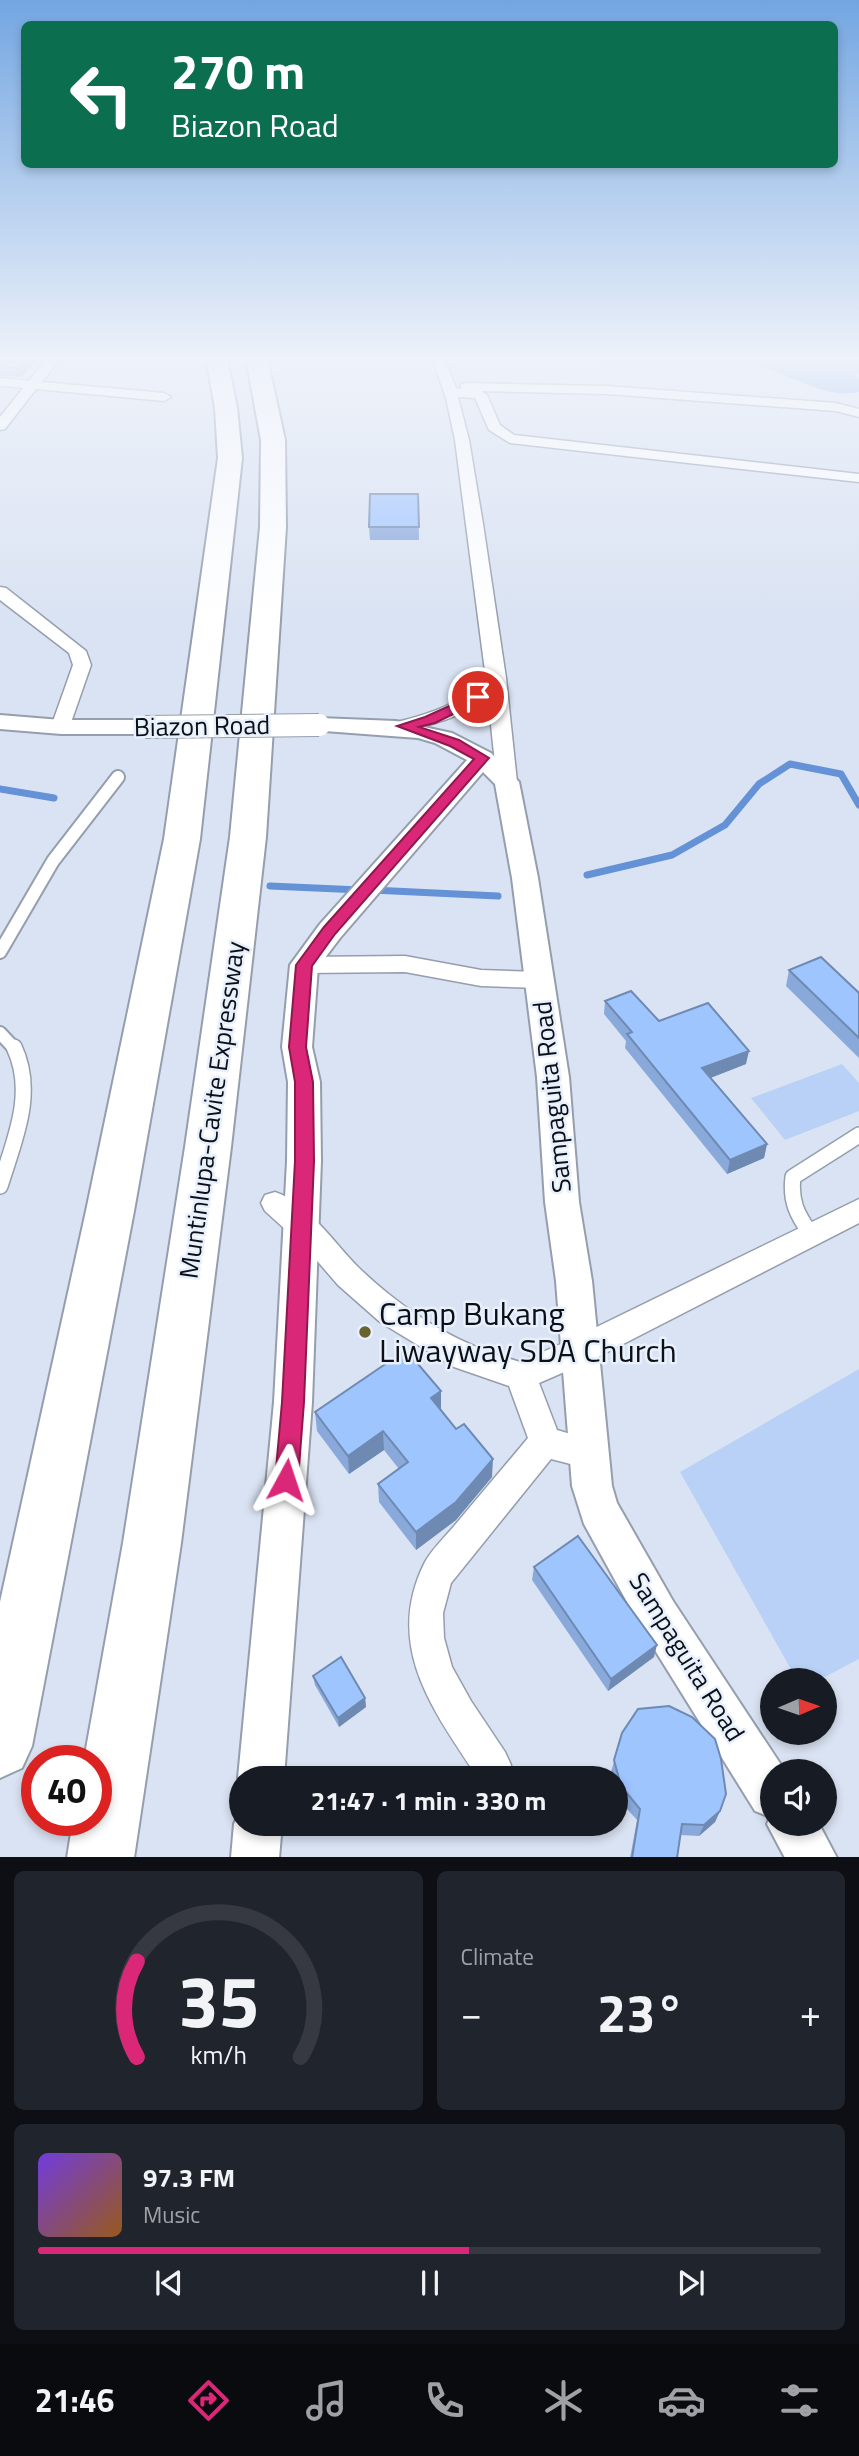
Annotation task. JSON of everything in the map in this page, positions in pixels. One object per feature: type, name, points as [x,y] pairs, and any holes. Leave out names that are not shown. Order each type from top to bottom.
[{"type":"highway","points":[[0,1746],[107,1225],[182,839],[230,458],[229,445]]},
{"type":"highway","name":"Muntinlupa-Cavite Expressway","points":[[100,1857],[152,1543],[208,1147],[248,837],[273,527],[273,445]]},
{"type":"street","name":"Sampaguita Road","points":[[462,445],[497,678],[507,782],[540,979],[553,1077],[562,1202],[581,1350],[592,1486],[598,1510],[658,1616],[760,1775]]},
{"type":"street","points":[[561,445],[859,478]]},
{"type":"street","points":[[0,592],[77,651],[82,665],[61,726]]},
{"type":"street","name":"Biazon Road","points":[[0,722],[145,727],[319,724],[404,726],[430,720],[463,705],[478,697],[497,678]]},
{"type":"street","name":"Biazon Road","points":[[404,726],[454,743],[482,758],[507,782]]},
{"type":"street","points":[[262,1766],[293,1402],[288,1215],[305,1105],[304,1082],[297,1047],[304,965],[330,931],[482,758]]},
{"type":"street","points":[[304,965],[405,964],[481,978],[540,979]]},
{"type":"street","points":[[288,1215],[390,1313],[465,1357],[521,1377],[581,1350],[859,1210]]},
{"type":"street","points":[[521,1377],[545,1442]]},
{"type":"street","points":[[545,1442],[590,1454]]},
{"type":"street","points":[[492,1765],[447,1697],[432,1662],[424,1621],[429,1595],[438,1572],[545,1442]]},
{"type":"street","points":[[255,1857],[257,1836]]},
{"type":"street","points":[[799,1836],[813,1857]]},
{"type":"lane","points":[[0,952],[58,850],[118,777]]},
{"type":"lane","points":[[0,1033],[19,1051],[25,1080],[21,1112],[0,1186]]},
{"type":"lane","points":[[810,1234],[796,1214],[789,1197],[793,1177],[859,1135]]},
{"type":"shaded area","points":[[842,1064],[859,1083],[859,1111],[785,1140],[751,1098]]},
{"type":"shaded area","points":[[859,1369],[859,1659],[837,1671],[837,1668],[790,1668],[680,1472]]},
{"type":"building","points":[[370,494],[418,494],[419,527],[369,527]]},
{"type":"building","points":[[821,957],[859,993],[859,1038],[789,970]]},
{"type":"building","points":[[631,991],[659,1021],[708,1003],[749,1051],[702,1068],[767,1144],[730,1160],[627,1034],[632,1032],[605,1001]]},
{"type":"building","points":[[406,1350],[441,1391],[431,1398],[456,1429],[464,1424],[493,1459],[456,1502],[416,1532],[378,1484],[408,1462],[383,1431],[348,1456],[315,1412]]},
{"type":"building","points":[[578,1536],[657,1645],[611,1679],[534,1567]]},
{"type":"building","points":[[341,1657],[365,1698],[338,1718],[313,1676]]},
{"type":"building","points":[[669,1706],[692,1717],[715,1739],[726,1794],[720,1811],[704,1825],[682,1824],[677,1857],[632,1857],[640,1809],[628,1794],[628,1766],[616,1766],[614,1760],[622,1733],[638,1709]]},
{"type":"waterway","points":[[587,875],[672,855],[725,825],[759,784],[790,764],[841,774],[859,805]]},
{"type":"waterway","points":[[0,789],[54,798]]},
{"type":"waterway","points":[[270,886],[360,890]]},
{"type":"waterway","points":[[372,890],[498,896]]},
{"type":"place","name":"Camp Bukang Liwayway SDA Church","points":[[365,1332]]},
{"type":"route","points":[[286,1480],[293,1402],[303,1196],[305,1105],[304,1082],[297,1047],[304,965],[330,931],[482,758],[454,743],[404,726],[430,720],[478,697]]}]
